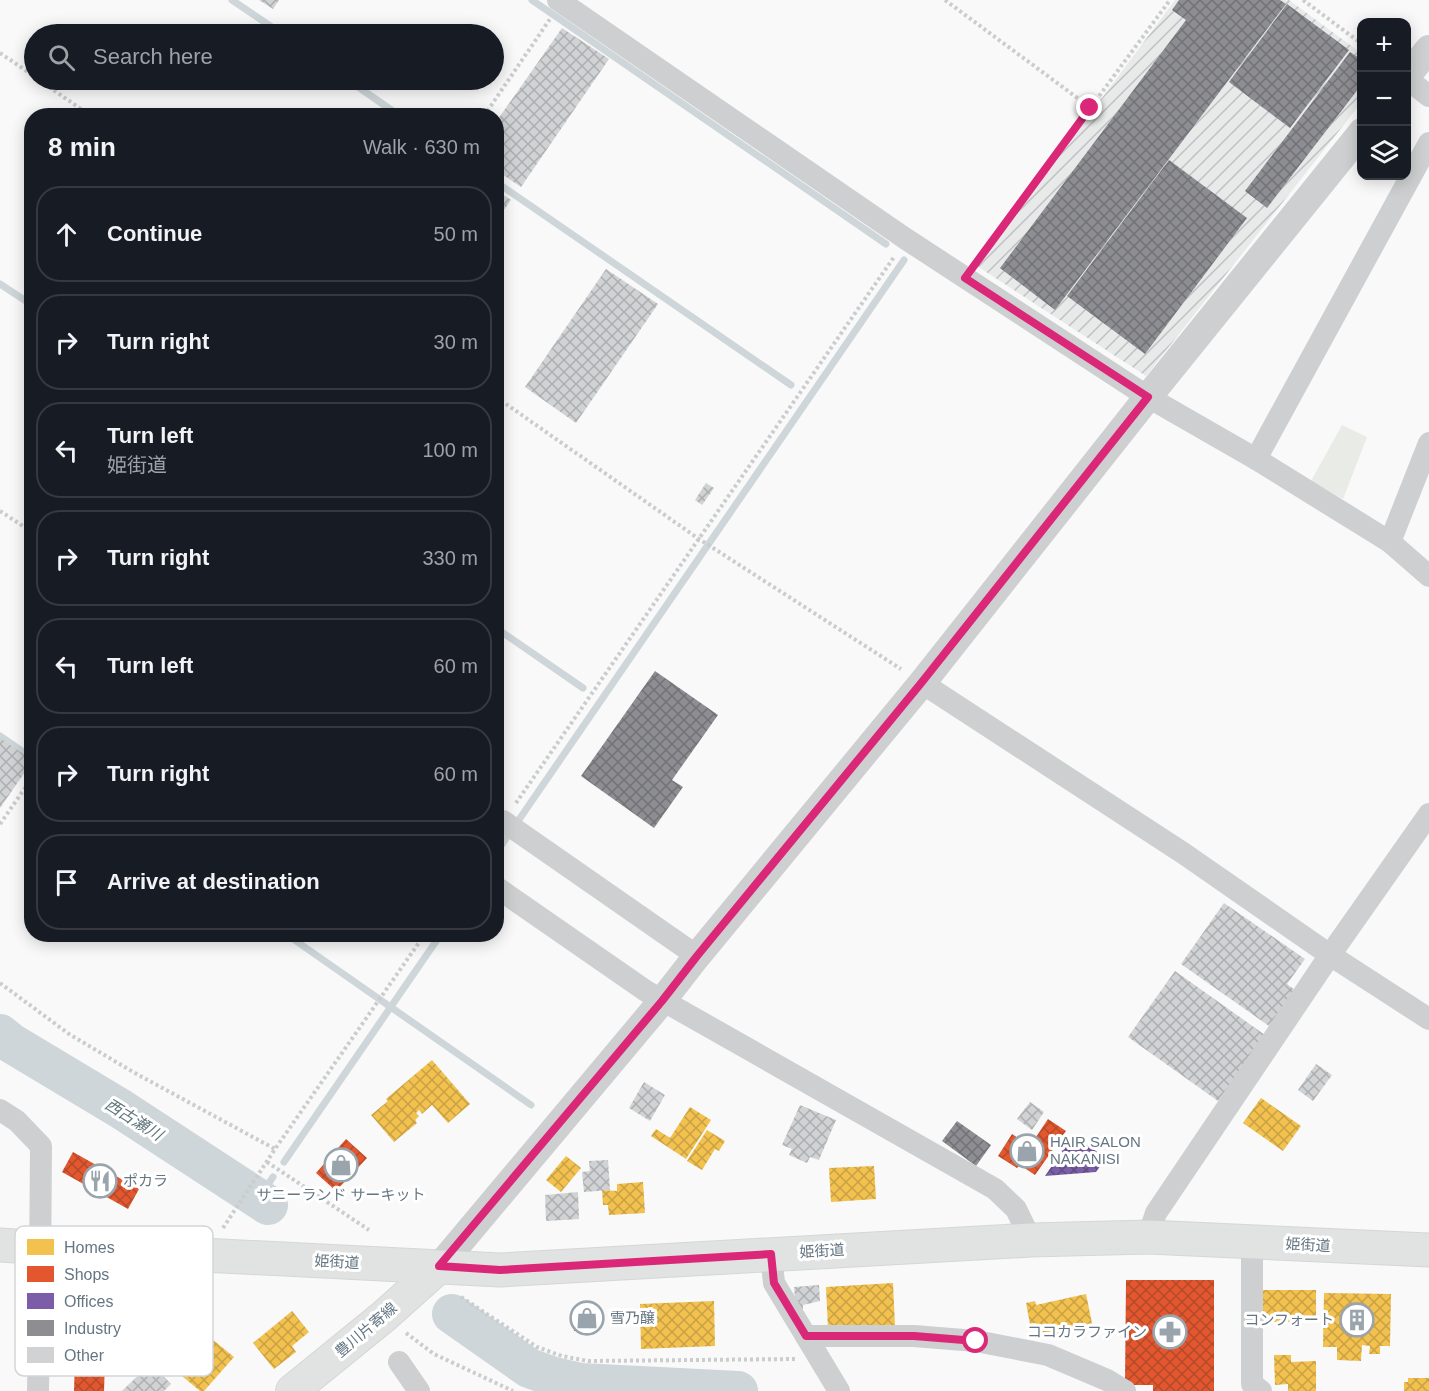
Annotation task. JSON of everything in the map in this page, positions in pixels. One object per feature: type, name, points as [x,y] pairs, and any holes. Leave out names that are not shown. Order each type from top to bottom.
[{"type":"main road","name":"姫街道","points":[[213,1255],[500,1270],[1031,1240],[1148,1237],[1429,1250]]},
{"type":"main road","name":"姫街道","points":[[0,1245],[15,1246]]},
{"type":"main road","name":"豊川片寄線","points":[[292,1391],[383,1317],[439,1266]]},
{"type":"street","points":[[559,1],[965,278],[1148,397],[1256,459],[1390,542],[1429,576]]},
{"type":"street","points":[[1411,72],[1429,49]]},
{"type":"street","points":[[1411,80],[1429,96]]},
{"type":"street","points":[[439,1266],[662,1001],[922,682],[1357,138]]},
{"type":"street","points":[[1256,459],[1429,143]]},
{"type":"street","points":[[1390,542],[1429,443]]},
{"type":"street","points":[[922,682],[1183,853],[1330,955],[1429,1018]]},
{"type":"street","points":[[1148,1237],[1156,1213],[1330,955],[1429,814]]},
{"type":"street","points":[[504,822],[697,956]]},
{"type":"street","points":[[504,892],[662,1001],[995,1189],[1016,1209],[1031,1240]]},
{"type":"street","points":[[0,1110],[17,1120],[41,1146],[40,1226]]},
{"type":"street","points":[[1252,1242],[1252,1384],[1262,1391]]},
{"type":"street","points":[[771,1254],[774,1283],[839,1391]]},
{"type":"street","points":[[806,1336],[914,1336],[976,1341],[1048,1355],[1107,1380],[1125,1391]]},
{"type":"street","points":[[399,1362],[420,1391]]},
{"type":"street","points":[[38,1376],[38,1391]]},
{"type":"path","points":[[945,0],[1090,108]]},
{"type":"path","points":[[965,278],[1170,0]]},
{"type":"path","points":[[1303,0],[1357,40]]},
{"type":"path","points":[[504,85],[559,1]]},
{"type":"path","points":[[0,53],[24,69]]},
{"type":"path","points":[[53,90],[79,108]]},
{"type":"path","points":[[489,108],[501,90]]},
{"type":"path","points":[[504,820],[906,239]]},
{"type":"path","points":[[504,403],[699,539],[922,682]]},
{"type":"path","points":[[0,510],[24,526]]},
{"type":"path","points":[[0,824],[24,790]]},
{"type":"path","points":[[231,1216],[418,942]]},
{"type":"path","points":[[0,983],[69,1034],[133,1072],[275,1149]]},
{"type":"path","points":[[267,1162],[369,1230]]},
{"type":"path","points":[[461,1297],[537,1347],[562,1356],[588,1361],[820,1359]]},
{"type":"path","points":[[403,1330],[434,1354],[513,1391]]},
{"type":"shaded area","points":[[1175,0],[1289,0],[1357,50],[1357,108],[1146,376],[977,266]]},
{"type":"shaded area","points":[[1342,425],[1367,437],[1343,499],[1311,481]]},
{"type":"building: Homes","points":[[432,1060],[470,1104],[448,1123],[432,1105],[422,1114],[419,1110],[416,1113],[419,1116],[415,1120],[417,1123],[394,1142],[371,1115],[388,1101],[386,1099]]},
{"type":"building: Homes","points":[[1261,1098],[1301,1126],[1283,1151],[1243,1123]]},
{"type":"building: Homes","points":[[690,1107],[711,1120],[686,1159],[651,1136],[656,1129],[670,1138]]},
{"type":"building: Homes","points":[[707,1130],[725,1141],[719,1151],[715,1149],[702,1170],[687,1161]]},
{"type":"building: Homes","points":[[566,1156],[581,1168],[561,1192],[546,1180]]},
{"type":"building: Homes","points":[[874,1166],[876,1199],[831,1202],[829,1168]]},
{"type":"building: Homes","points":[[643,1182],[645,1213],[609,1215],[608,1205],[603,1205],[602,1190],[617,1191],[617,1184]]},
{"type":"building: Homes","points":[[893,1283],[895,1326],[828,1329],[826,1287]]},
{"type":"building: Homes","points":[[1259,1290],[1316,1290],[1316,1322],[1260,1322]]},
{"type":"building: Homes","name":"コンフォート","points":[[1324,1293],[1391,1294],[1390,1346],[1380,1346],[1380,1354],[1369,1354],[1370,1346],[1362,1345],[1361,1361],[1337,1360],[1337,1347],[1323,1347]]},
{"type":"building: Homes","points":[[1086,1294],[1093,1328],[1039,1339],[1036,1323],[1030,1324],[1026,1303],[1035,1301],[1036,1305]]},
{"type":"building: Homes","points":[[714,1301],[715,1346],[641,1349],[640,1304]]},
{"type":"building: Homes","points":[[292,1311],[309,1332],[292,1346],[296,1352],[274,1369],[253,1343]]},
{"type":"building: Homes","points":[[213,1340],[234,1357],[204,1391],[200,1391],[182,1376],[213,1376]]},
{"type":"building: Homes","points":[[1274,1355],[1291,1355],[1291,1362],[1316,1361],[1316,1391],[1288,1391],[1288,1384],[1275,1385]]},
{"type":"building: Homes","points":[[1408,1378],[1429,1378],[1429,1391],[1404,1391],[1404,1382],[1408,1382]]},
{"type":"building: Shops","name":"HAIR SALON NAKANISI","points":[[1048,1119],[1066,1131],[1035,1175],[1020,1165],[1017,1168],[998,1156],[1012,1134],[1030,1146]]},
{"type":"building: Shops","name":"サニーランド サーキット","points":[[346,1139],[367,1158],[336,1191],[316,1173]]},
{"type":"building: Shops","name":"ポカラ","points":[[73,1152],[139,1189],[128,1209],[62,1172]]},
{"type":"building: Shops","name":"ココカラファイン","points":[[1126,1280],[1214,1280],[1214,1391],[1153,1391],[1153,1385],[1125,1385]]},
{"type":"building: Shops","name":"雪乃醸","points":[[599,1306],[601,1329],[574,1331],[573,1308]]},
{"type":"building: Shops","points":[[74,1376],[104,1376],[104,1391],[74,1391]]},
{"type":"building: Offices","points":[[1073,1135],[1106,1158],[1096,1172],[1045,1176]]},
{"type":"building: Industry","points":[[1179,0],[1280,0],[1286,4],[1055,310],[1000,268],[1186,20],[1172,10]]},
{"type":"building: Industry","points":[[1287,4],[1349,50],[1290,128],[1229,82]]},
{"type":"building: Industry","points":[[1350,52],[1357,57],[1357,91],[1267,208],[1245,191]]},
{"type":"building: Industry","points":[[1169,160],[1247,218],[1145,354],[1067,296]]},
{"type":"building: Industry","points":[[655,671],[718,715],[672,780],[683,787],[654,828],[581,776]]},
{"type":"building: Industry","points":[[957,1121],[991,1145],[976,1166],[942,1141]]},
{"type":"building: Other","points":[[259,0],[279,0],[273,9]]},
{"type":"building: Other","points":[[562,28],[609,59],[521,187],[504,175],[504,111]]},
{"type":"building: Other","points":[[504,195],[511,200],[504,210]]},
{"type":"building: Other","points":[[606,269],[658,304],[576,423],[525,387]]},
{"type":"building: Other","points":[[706,483],[714,488],[702,505],[695,500]]},
{"type":"building: Other","points":[[0,738],[24,754],[24,774],[0,808]]},
{"type":"building: Other","points":[[1224,903],[1305,959],[1287,984],[1295,990],[1269,1026],[1181,964]]},
{"type":"building: Other","points":[[1175,971],[1265,1035],[1218,1101],[1128,1037]]},
{"type":"building: Other","points":[[1316,1064],[1332,1075],[1313,1101],[1298,1090]]},
{"type":"building: Other","points":[[644,1082],[665,1095],[650,1121],[629,1108]]},
{"type":"building: Other","points":[[1030,1102],[1044,1112],[1032,1130],[1017,1119]]},
{"type":"building: Other","points":[[800,1105],[836,1120],[819,1160],[810,1157],[807,1163],[789,1155],[792,1149],[782,1145]]},
{"type":"building: Other","points":[[608,1160],[610,1190],[584,1192],[582,1172],[590,1171],[589,1161]]},
{"type":"building: Other","points":[[578,1192],[579,1219],[546,1221],[545,1195]]},
{"type":"building: Other","points":[[819,1285],[820,1301],[803,1305],[803,1309],[796,1309],[794,1287]]},
{"type":"building: Other","points":[[138,1376],[163,1376],[171,1384],[164,1391],[122,1391]]},
{"type":"waterway","points":[[232,0],[267,24]]},
{"type":"waterway","points":[[532,0],[886,244]]},
{"type":"waterway","points":[[362,90],[388,108]]},
{"type":"waterway","points":[[504,188],[791,385]]},
{"type":"waterway","points":[[504,841],[904,260]]},
{"type":"waterway","points":[[0,284],[24,300]]},
{"type":"waterway","points":[[504,634],[583,688]]},
{"type":"waterway","points":[[0,736],[24,752]]},
{"type":"waterway","points":[[297,942],[531,1105]]},
{"type":"waterway","points":[[284,1162],[435,942]]},
{"type":"waterway","name":"西古瀬川","points":[[0,1034],[11,1043],[121,1109],[268,1205]]},
{"type":"waterway","points":[[259,1198],[273,1177]]},
{"type":"waterway","name":"西古瀬川","points":[[452,1314],[529,1368],[554,1377],[581,1383],[738,1391]]},
{"type":"place","name":"HAIR SALON NAKANISI","points":[[1027,1151]]},
{"type":"place","name":"サニーランド サーキット","points":[[341,1165]]},
{"type":"place","name":"ポカラ","points":[[100,1181]]},
{"type":"place","name":"雪乃醸","points":[[587,1318]]},
{"type":"place","name":"コンフォート","points":[[1357,1320]]},
{"type":"place","name":"ココカラファイン","points":[[1170,1332]]},
{"type":"route","points":[[976,1341],[914,1336],[806,1336],[774,1283],[771,1254],[500,1270],[439,1266],[662,1001],[922,682],[1148,397],[965,278],[1090,108]]}]
